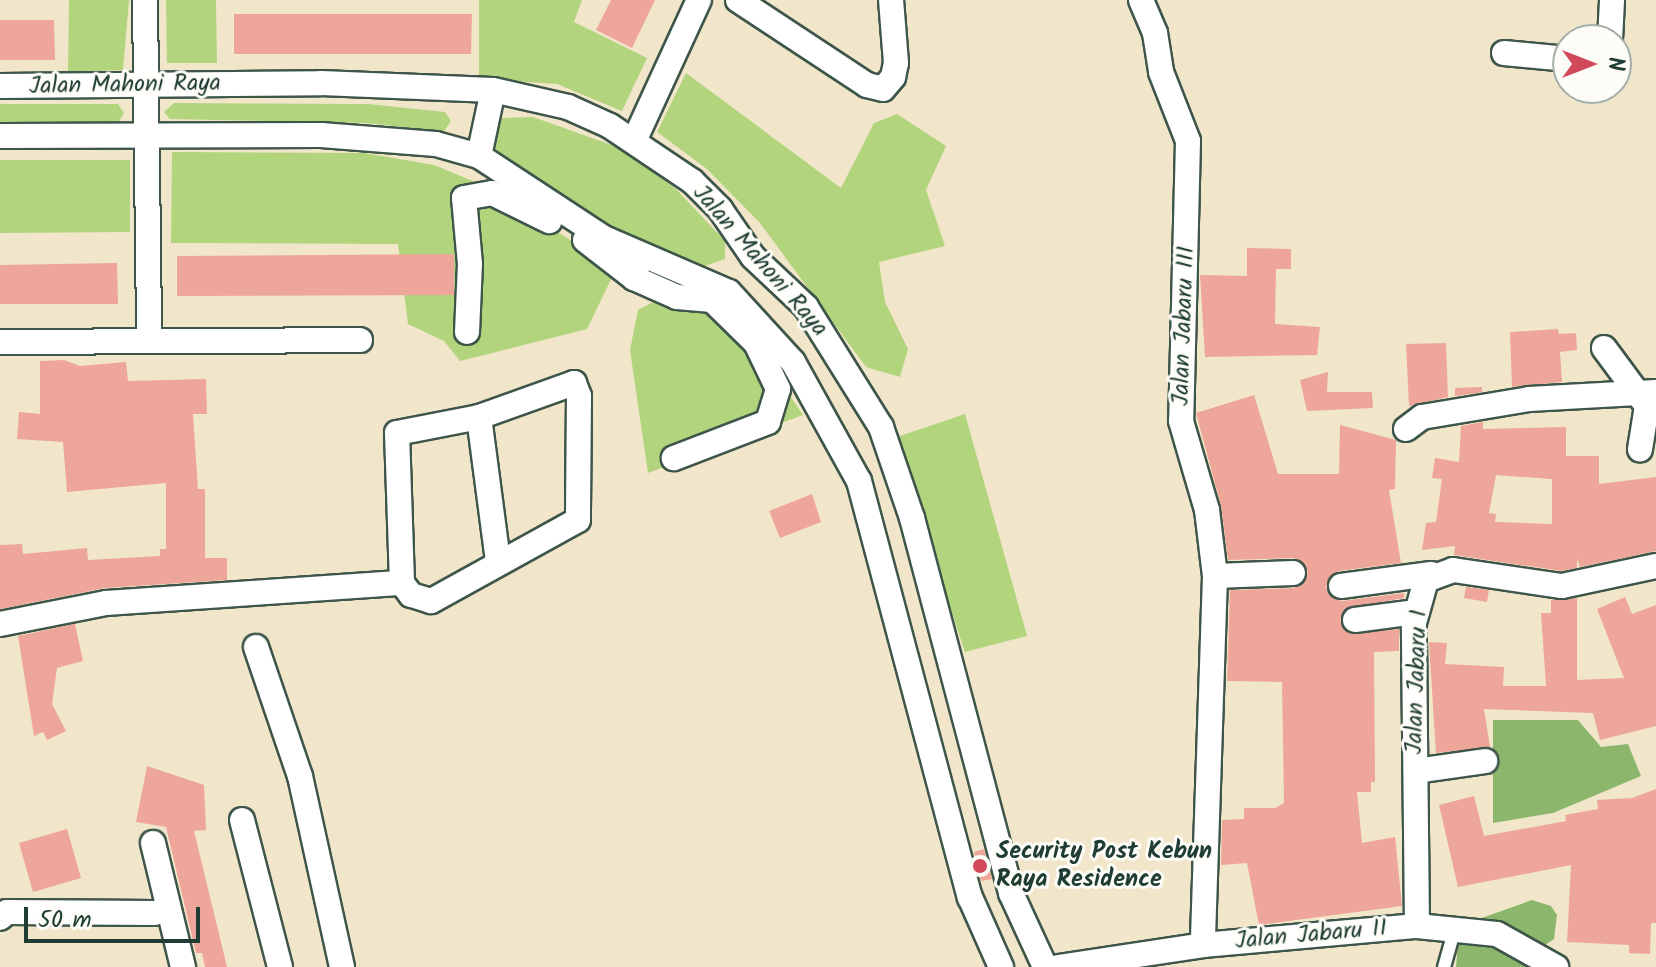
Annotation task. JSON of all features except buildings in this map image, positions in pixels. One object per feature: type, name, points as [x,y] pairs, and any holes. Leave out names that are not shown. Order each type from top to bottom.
[{"type":"street","points":[[145,0],[149,341]]},
{"type":"street","points":[[634,141],[699,0]]},
{"type":"street","points":[[738,0],[867,85],[883,89],[893,77],[896,63],[891,0]]},
{"type":"street","name":"Jalan Jabaru III","points":[[1141,0],[1155,33],[1161,72],[1188,141],[1181,421],[1207,510],[1215,576],[1203,945]]},
{"type":"street","points":[[1611,24],[1612,0]]},
{"type":"street","points":[[1504,53],[1552,58]]},
{"type":"street","name":"Jalan Mahoni Raya","points":[[0,86],[321,83],[493,90],[568,107],[634,141],[692,181],[720,209],[753,257],[806,307],[881,427],[912,518],[1011,893],[1045,967]]},
{"type":"street","points":[[479,156],[493,90]]},
{"type":"street","name":"Jalan Mahoni Raya","points":[[0,136],[321,135],[436,144],[479,156],[637,267],[729,292],[793,362],[859,481],[963,871],[1001,967]]},
{"type":"street","points":[[467,332],[470,264],[464,198],[492,193],[637,267],[677,297],[712,300],[756,343],[778,389],[768,422],[674,458]]},
{"type":"street","points":[[729,292],[753,257]]},
{"type":"street","points":[[0,342],[360,340]]},
{"type":"street","points":[[1604,348],[1648,393],[1649,416],[1640,449]]},
{"type":"street","points":[[568,381],[579,396],[578,520],[431,601],[411,595],[402,583],[397,433],[479,417],[568,381]]},
{"type":"street","points":[[1406,429],[1422,417],[1529,399],[1648,393]]},
{"type":"street","points":[[479,417],[498,562]]},
{"type":"street","points":[[1341,586],[1453,570],[1493,580],[1562,586],[1656,566]]},
{"type":"street","points":[[1215,576],[1293,573]]},
{"type":"street","name":"Jalan Jabaru I","points":[[1417,926],[1416,612],[1431,574]]},
{"type":"street","points":[[0,624],[106,603],[402,583]]},
{"type":"street","points":[[1355,620],[1416,612]]},
{"type":"street","points":[[256,647],[300,776],[342,967]]},
{"type":"street","points":[[1416,771],[1485,761]]},
{"type":"street","points":[[242,820],[280,967]]},
{"type":"street","points":[[153,843],[183,967]]},
{"type":"street","points":[[0,918],[7,912],[155,913]]},
{"type":"street","name":"Jalan Jabaru II","points":[[1058,967],[1203,945],[1417,926],[1497,934],[1556,967]]},
{"type":"lane","points":[[1444,967],[1455,928]]},
{"type":"green space","points":[[69,0],[129,0],[123,70],[68,72]]},
{"type":"green space","points":[[166,0],[216,0],[217,63],[167,63]]},
{"type":"green space","points":[[479,0],[582,0],[574,22],[647,58],[622,111],[557,84],[479,79]]},
{"type":"green space","points":[[686,73],[841,188],[874,123],[897,114],[946,146],[926,190],[945,246],[879,262],[885,302],[908,349],[900,377],[866,367],[760,223],[707,169],[657,132]]},
{"type":"green space","points":[[174,103],[368,104],[445,112],[451,121],[444,131],[437,131],[367,123],[170,119],[164,112]]},
{"type":"green space","points":[[0,104],[118,104],[124,113],[118,123],[0,122]]},
{"type":"green space","points":[[533,117],[620,148],[676,189],[725,241],[725,259],[705,266],[670,254],[605,223],[515,167],[492,145],[499,118]]},
{"type":"green space","points":[[172,152],[364,153],[434,165],[485,186],[616,269],[587,329],[460,361],[444,341],[408,324],[398,244],[171,243]]},
{"type":"green space","points":[[0,160],[130,160],[130,232],[0,233]]},
{"type":"green space","points":[[669,294],[715,305],[757,348],[803,415],[648,473],[630,350],[638,310]]},
{"type":"green space","points":[[965,414],[1027,636],[965,652],[894,438]]},
{"type":"green space","points":[[1493,720],[1578,720],[1601,747],[1628,744],[1641,776],[1553,813],[1493,823]]},
{"type":"green space","points":[[1532,900],[1551,906],[1557,915],[1554,939],[1526,958],[1530,967],[1456,967],[1459,932],[1465,924]]},
{"type":"place","name":"Security Post Kebun Raya Residence","points":[[980,866]]}]
